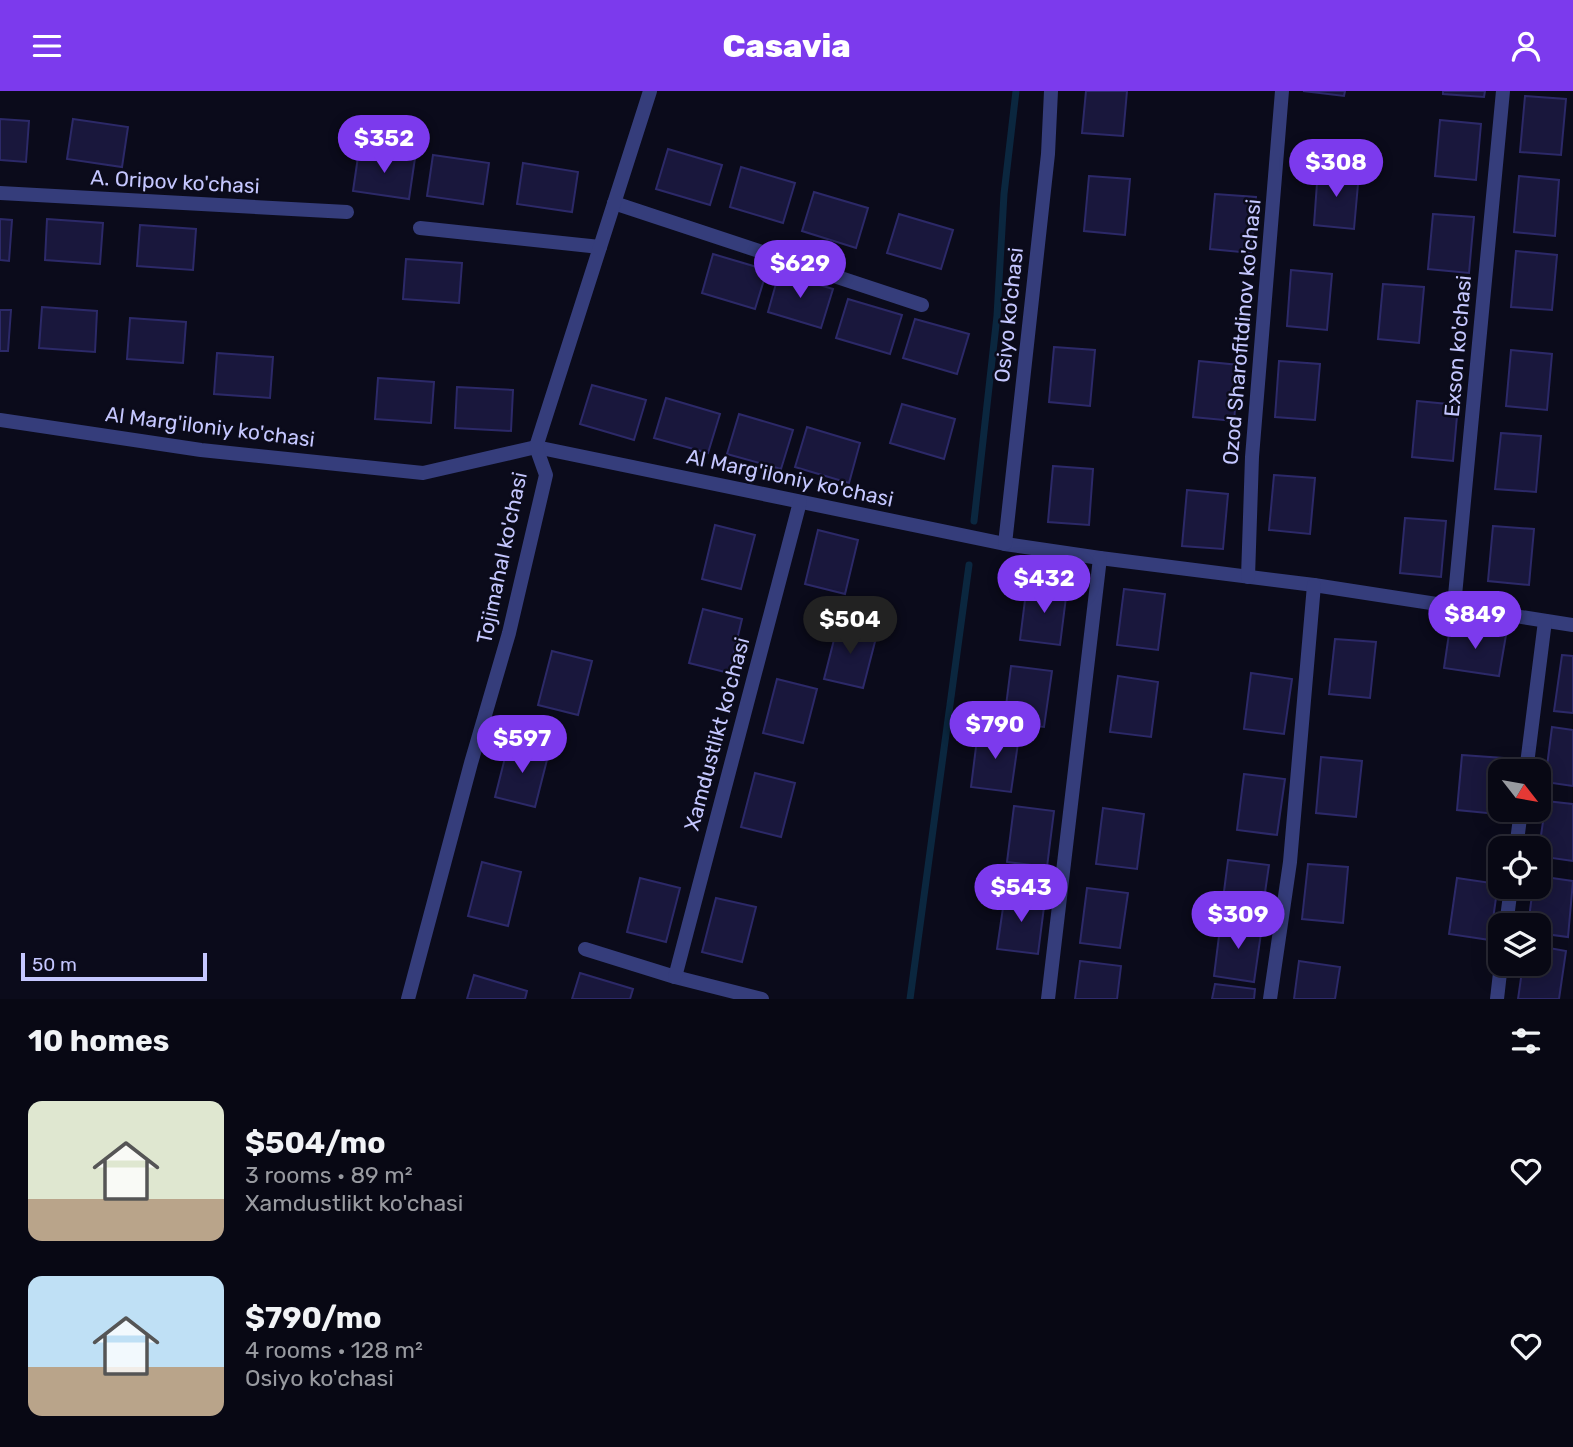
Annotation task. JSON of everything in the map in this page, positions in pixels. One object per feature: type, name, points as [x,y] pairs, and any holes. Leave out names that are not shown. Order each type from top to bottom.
[{"type":"street","name":"Tojimahal ko'chasi","points":[[408,999],[516,606],[545,475],[536,447],[650,91]]},
{"type":"street","name":"Osiyo ko'chasi","points":[[1005,544],[1048,154],[1051,91]]},
{"type":"street","name":"Ozod Sharofitdinov ko'chasi","points":[[1248,577],[1252,457],[1282,91]]},
{"type":"street","name":"Exson ko'chasi","points":[[1454,606],[1503,91]]},
{"type":"street","name":"A. Oripov ko'chasi","points":[[0,193],[347,212]]},
{"type":"street","points":[[614,203],[922,305]]},
{"type":"street","points":[[420,228],[600,247]]},
{"type":"street","name":"Al Marg'iloniy ko'chasi","points":[[0,420],[201,450],[423,473],[536,447],[1005,544],[1314,585],[1573,625]]},
{"type":"street","name":"Xamdustlikt ko'chasi","points":[[674,977],[800,502]]},
{"type":"street","points":[[1048,999],[1100,558]]},
{"type":"street","points":[[1270,999],[1290,862],[1314,585]]},
{"type":"street","points":[[1528,759],[1545,621]]},
{"type":"street","points":[[585,949],[674,977],[762,999]]},
{"type":"street","points":[[1496,999],[1499,976]]},
{"type":"building","points":[[1086,91],[1127,91],[1123,136],[1082,133]]},
{"type":"building","points":[[1303,91],[1345,91],[1344,96]]},
{"type":"building","points":[[1443,91],[1485,91],[1484,97],[1443,94]]},
{"type":"building","points":[[1525,96],[1566,99],[1561,155],[1520,152]]},
{"type":"building","points":[[0,119],[29,121],[26,162],[0,160]]},
{"type":"building","points":[[73,119],[128,127],[122,167],[67,159]]},
{"type":"building","points":[[1440,120],[1481,124],[1476,180],[1435,176]]},
{"type":"building","points":[[668,149],[722,165],[710,205],[656,189]]},
{"type":"building","points":[[359,150],[415,158],[409,199],[353,191]]},
{"type":"building","points":[[433,155],[489,163],[483,204],[427,196]]},
{"type":"building","points":[[523,163],[578,172],[572,212],[517,204]]},
{"type":"building","points":[[741,167],[795,183],[783,223],[730,207]]},
{"type":"building","points":[[1318,169],[1359,173],[1354,229],[1314,225]]},
{"type":"building","points":[[1089,176],[1130,179],[1125,235],[1084,231]]},
{"type":"building","points":[[1519,176],[1559,180],[1555,236],[1514,232]]},
{"type":"building","points":[[814,192],[868,208],[856,248],[802,231]]},
{"type":"building","points":[[1215,194],[1256,197],[1251,253],[1210,249]]},
{"type":"building","points":[[899,214],[953,230],[941,269],[887,253]]},
{"type":"building","points":[[1433,214],[1474,217],[1469,273],[1428,269]]},
{"type":"building","points":[[0,219],[12,220],[9,261],[0,260]]},
{"type":"building","points":[[47,219],[103,223],[100,264],[45,260]]},
{"type":"building","points":[[140,225],[196,229],[193,270],[137,266]]},
{"type":"building","points":[[1516,251],[1557,255],[1552,310],[1511,307]]},
{"type":"building","points":[[713,254],[767,270],[755,309],[702,293]]},
{"type":"building","points":[[406,259],[462,263],[459,303],[403,299]]},
{"type":"building","points":[[1291,270],[1332,274],[1327,330],[1287,326]]},
{"type":"building","points":[[779,273],[833,289],[821,328],[768,312]]},
{"type":"building","points":[[1383,284],[1424,287],[1419,343],[1378,339]]},
{"type":"building","points":[[848,299],[902,315],[890,354],[836,338]]},
{"type":"building","points":[[42,307],[97,311],[95,352],[39,348]]},
{"type":"building","points":[[0,310],[11,310],[8,351],[0,351]]},
{"type":"building","points":[[130,318],[186,322],[183,363],[127,359]]},
{"type":"building","points":[[915,319],[969,334],[957,374],[903,358]]},
{"type":"building","points":[[1054,347],[1095,350],[1090,406],[1049,402]]},
{"type":"building","points":[[1511,350],[1552,354],[1547,410],[1506,406]]},
{"type":"building","points":[[217,353],[273,357],[270,398],[214,394]]},
{"type":"building","points":[[1199,361],[1239,365],[1234,421],[1193,417]]},
{"type":"building","points":[[1279,361],[1320,364],[1315,420],[1275,417]]},
{"type":"building","points":[[378,378],[434,382],[431,423],[375,419]]},
{"type":"building","points":[[592,385],[646,400],[634,440],[580,424]]},
{"type":"building","points":[[457,387],[513,390],[511,431],[455,428]]},
{"type":"building","points":[[666,398],[720,414],[708,453],[654,438]]},
{"type":"building","points":[[1417,401],[1458,405],[1453,461],[1412,457]]},
{"type":"building","points":[[902,404],[955,419],[944,459],[890,443]]},
{"type":"building","points":[[739,414],[793,430],[781,469],[727,454]]},
{"type":"building","points":[[807,427],[860,443],[849,483],[795,467]]},
{"type":"building","points":[[1501,433],[1541,436],[1536,492],[1495,489]]},
{"type":"building","points":[[1053,466],[1093,469],[1089,525],[1048,522]]},
{"type":"building","points":[[1274,475],[1315,478],[1310,534],[1269,530]]},
{"type":"building","points":[[1187,490],[1228,494],[1223,549],[1182,546]]},
{"type":"building","points":[[1405,518],[1446,521],[1441,577],[1400,573]]},
{"type":"building","points":[[715,525],[755,535],[741,589],[702,579]]},
{"type":"building","points":[[1493,526],[1534,529],[1529,585],[1488,581]]},
{"type":"building","points":[[818,530],[858,540],[845,594],[805,584]]},
{"type":"building","points":[[1027,584],[1067,589],[1060,645],[1020,640]]},
{"type":"building","points":[[1124,589],[1165,594],[1158,650],[1117,645]]},
{"type":"building","points":[[703,609],[742,619],[729,673],[689,663]]},
{"type":"building","points":[[838,624],[877,634],[863,688],[824,679]]},
{"type":"building","points":[[1450,627],[1506,635],[1499,676],[1444,668]]},
{"type":"building","points":[[1335,639],[1376,642],[1370,698],[1329,694]]},
{"type":"building","points":[[552,651],[592,661],[578,715],[538,705]]},
{"type":"building","points":[[1562,655],[1573,656],[1573,713],[1554,711]]},
{"type":"building","points":[[1011,666],[1052,671],[1044,727],[1004,722]]},
{"type":"building","points":[[1251,673],[1292,679],[1284,734],[1244,729]]},
{"type":"building","points":[[1118,676],[1158,682],[1151,737],[1110,732]]},
{"type":"building","points":[[777,679],[817,689],[803,743],[763,733]]},
{"type":"building","points":[[1552,727],[1573,730],[1573,786],[1551,783],[1551,759],[1548,759]]},
{"type":"building","points":[[978,731],[1019,736],[1011,792],[971,787]]},
{"type":"building","points":[[509,742],[549,752],[535,807],[495,797]]},
{"type":"building","points":[[1462,755],[1503,758],[1488,759],[1488,813],[1457,810]]},
{"type":"building","points":[[1321,757],[1362,761],[1356,817],[1316,813]]},
{"type":"building","points":[[755,773],[795,783],[781,837],[741,827]]},
{"type":"building","points":[[1244,774],[1285,779],[1277,835],[1237,830]]},
{"type":"building","points":[[1551,802],[1573,804],[1573,861],[1551,858],[1551,836],[1541,836],[1543,823],[1551,822]]},
{"type":"building","points":[[1014,806],[1054,811],[1047,867],[1007,862]]},
{"type":"building","points":[[1103,808],[1144,814],[1137,869],[1096,864]]},
{"type":"building","points":[[1228,860],[1269,865],[1261,920],[1221,915]]},
{"type":"building","points":[[482,862],[521,872],[508,926],[468,916]]},
{"type":"building","points":[[1308,864],[1348,867],[1343,923],[1302,919]]},
{"type":"building","points":[[640,878],[680,888],[666,942],[627,932]]},
{"type":"building","points":[[1457,878],[1488,883],[1488,899],[1496,899],[1494,913],[1488,913],[1488,940],[1449,934]]},
{"type":"building","points":[[1551,878],[1573,881],[1568,937],[1551,935],[1551,913],[1530,913],[1531,899],[1551,899]]},
{"type":"building","points":[[1087,888],[1128,893],[1120,948],[1080,943]]},
{"type":"building","points":[[1005,894],[1045,899],[1038,954],[997,949]]},
{"type":"building","points":[[716,898],[756,907],[742,962],[702,952]]},
{"type":"building","points":[[1221,920],[1262,926],[1254,982],[1214,976]]},
{"type":"building","points":[[1551,948],[1566,951],[1559,999],[1518,999],[1521,976],[1551,976]]},
{"type":"building","points":[[1080,961],[1121,966],[1117,999],[1075,999]]},
{"type":"building","points":[[1299,961],[1340,967],[1335,999],[1294,999]]},
{"type":"building","points":[[580,973],[633,989],[630,999],[572,999]]},
{"type":"building","points":[[474,975],[527,991],[525,999],[467,999]]},
{"type":"building","points":[[1215,984],[1255,989],[1254,999],[1212,999]]},
{"type":"waterway","points":[[974,521],[997,316],[1004,194],[1016,91]]},
{"type":"waterway","points":[[910,999],[969,565]]}]
